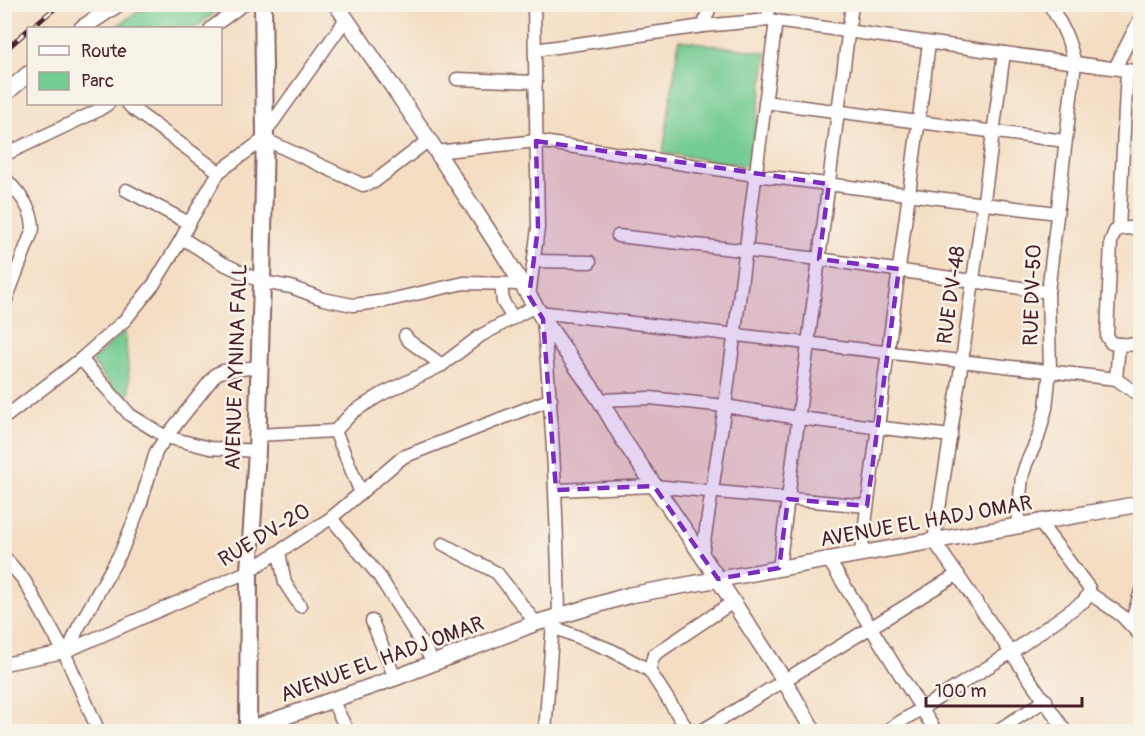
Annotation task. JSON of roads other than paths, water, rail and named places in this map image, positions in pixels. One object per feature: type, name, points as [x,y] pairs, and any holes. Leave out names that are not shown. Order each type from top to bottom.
[{"type":"main road","name":"AVENUE AYNINA FALL","points":[[246,731],[249,571],[257,443],[262,282],[263,4]]},
{"type":"street","points":[[84,27],[118,4]]},
{"type":"street","points":[[212,27],[244,4]]},
{"type":"street","points":[[336,4],[433,146],[654,486],[718,579],[814,732]]},
{"type":"street","points":[[534,4],[538,228],[534,261],[534,303],[551,399],[556,490],[555,620],[545,732]]},
{"type":"street","points":[[703,26],[711,4]]},
{"type":"street","points":[[702,555],[725,406],[765,102],[772,21],[769,4]]},
{"type":"street","points":[[779,568],[852,4]]},
{"type":"street","points":[[1049,4],[1068,35],[1075,63]]},
{"type":"street","points":[[4,418],[81,359],[125,320],[154,284],[219,172],[264,136],[346,19]]},
{"type":"street","points":[[1119,229],[1121,69],[1140,19]]},
{"type":"street","points":[[535,50],[703,26],[772,21],[1140,72]]},
{"type":"street","points":[[861,554],[929,43]]},
{"type":"street","name":"RUE DV-48","points":[[934,541],[962,361],[1004,53]]},
{"type":"street","name":"RUE DV-50","points":[[1017,526],[1022,477],[1043,422],[1050,370],[1048,292],[1075,63]]},
{"type":"street","points":[[4,95],[27,75]]},
{"type":"street","points":[[457,79],[536,82]]},
{"type":"street","points":[[765,102],[1065,141]]},
{"type":"street","points":[[4,155],[106,105]]},
{"type":"street","points":[[129,105],[219,172]]},
{"type":"street","points":[[264,136],[363,185],[374,182],[433,146],[536,141],[755,175],[1057,213]]},
{"type":"street","points":[[4,177],[23,198],[33,217],[33,229],[4,305]]},
{"type":"street","points":[[126,190],[189,223]]},
{"type":"street","points":[[1140,227],[1115,231],[1112,241],[1107,337],[1111,343],[1140,345]]},
{"type":"street","points":[[618,237],[746,249],[1048,292]]},
{"type":"street","points":[[182,238],[220,262],[262,282],[291,287],[323,299],[353,305],[385,301],[464,283],[501,284],[534,303],[734,335],[1116,379],[1140,396]]},
{"type":"street","points":[[534,261],[590,262]]},
{"type":"street","points":[[501,284],[503,302],[513,318]]},
{"type":"street","points":[[81,359],[130,415],[166,437],[210,448],[257,443],[335,431],[353,412],[442,365],[480,336],[513,318],[534,303]]},
{"type":"street","points":[[405,336],[442,365]]},
{"type":"street","points":[[1116,379],[1119,344]]},
{"type":"street","points":[[67,650],[122,552],[140,506],[156,452],[166,437],[216,374],[259,366]]},
{"type":"street","points":[[600,400],[650,398],[951,436]]},
{"type":"street","name":"RUE DV-20","points":[[4,664],[67,650],[249,571],[331,518],[403,457],[551,399]]},
{"type":"street","points":[[335,431],[361,493]]},
{"type":"street","points":[[556,490],[654,486],[867,506]]},
{"type":"street","name":"AVENUE EL HADJ OMAR","points":[[246,731],[395,678],[536,623],[555,620],[630,595],[1140,504]]},
{"type":"street","points":[[331,518],[379,576],[434,663]]},
{"type":"street","points":[[884,732],[1012,652],[1084,601],[1089,588],[1040,523]]},
{"type":"street","points":[[934,541],[1066,732]]},
{"type":"street","points":[[443,544],[497,573],[536,623]]},
{"type":"street","points":[[279,552],[285,583],[300,606]]},
{"type":"street","points":[[4,558],[24,580],[67,650],[99,732]]},
{"type":"street","points":[[828,559],[936,732]]},
{"type":"street","points":[[700,732],[958,574]]},
{"type":"street","points":[[1089,593],[1131,624],[1140,635]]},
{"type":"street","points":[[1131,624],[1140,594]]},
{"type":"street","points":[[650,670],[654,655],[733,602]]},
{"type":"street","points":[[555,620],[650,670],[689,732]]},
{"type":"street","points":[[372,621],[395,678]]},
{"type":"street","points":[[332,700],[348,732]]},
{"type":"street","points":[[995,732],[1046,700]]},
{"type":"railway","points":[[32,27],[60,4]]},
{"type":"railway","points":[[4,51],[27,31]]}]
